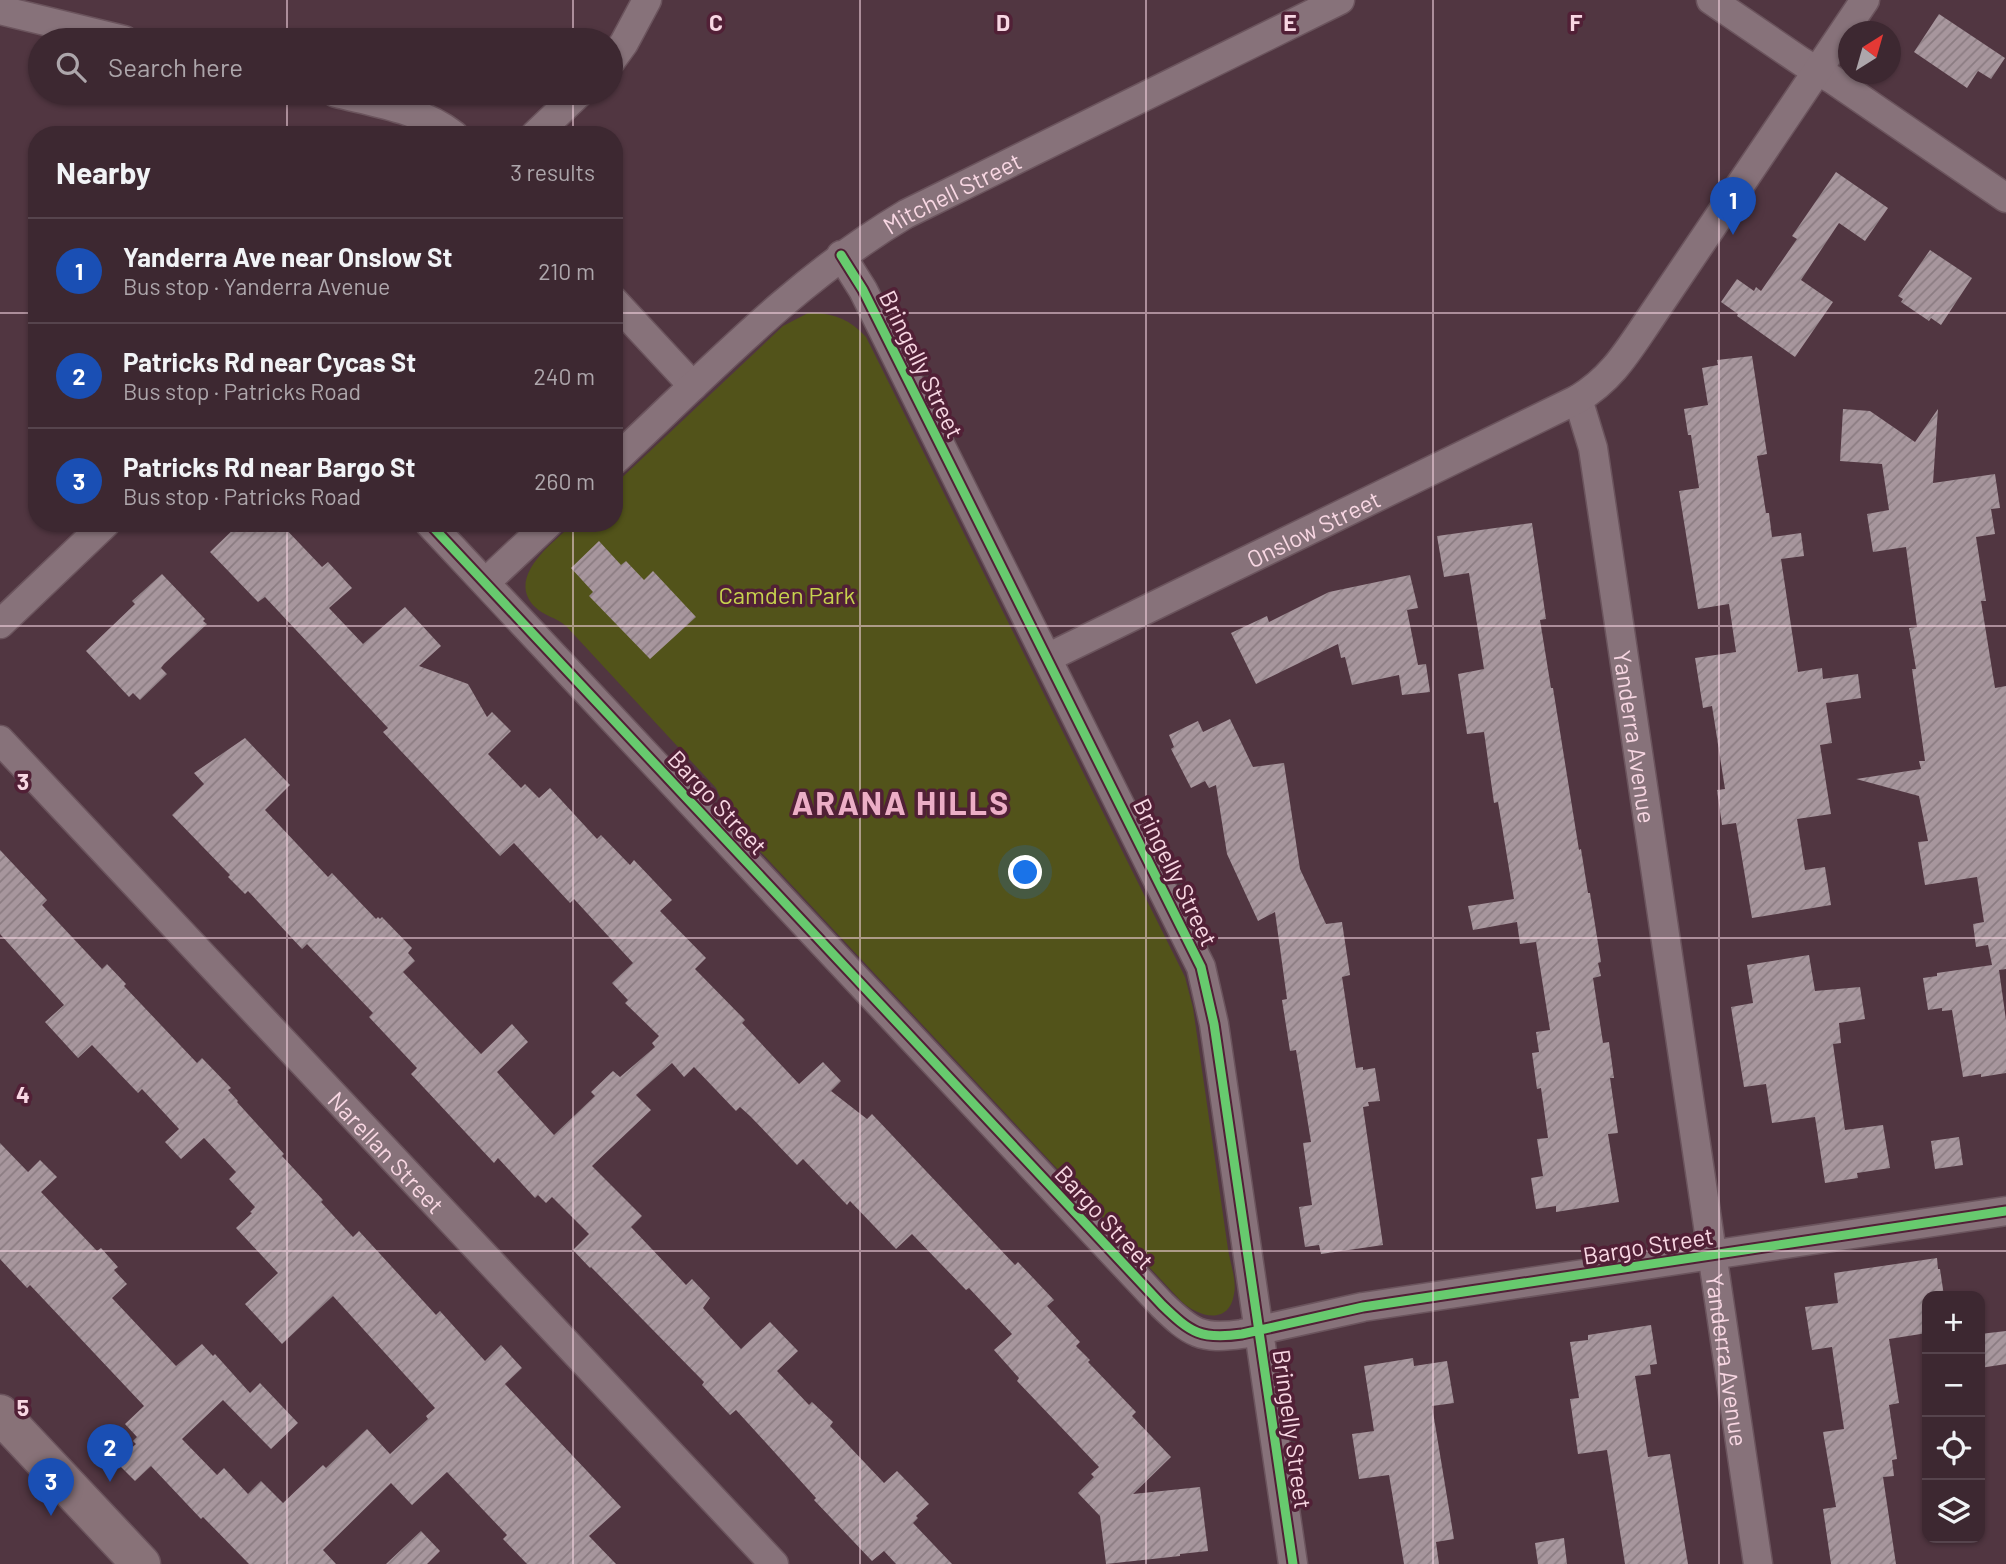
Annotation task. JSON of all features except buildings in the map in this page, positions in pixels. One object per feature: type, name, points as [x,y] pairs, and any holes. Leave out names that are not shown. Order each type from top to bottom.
[{"type":"main road","points":[[0,1414],[141,1564]]},
{"type":"street","points":[[623,44],[647,0]]},
{"type":"street","name":"Mitchell Street","points":[[623,452],[781,304],[841,255],[906,214],[1340,0]]},
{"type":"street","points":[[1711,0],[2006,198]]},
{"type":"street","points":[[1578,399],[1601,383],[1622,359],[1865,0]]},
{"type":"street","points":[[0,10],[74,28]]},
{"type":"street","points":[[381,105],[419,115],[443,126]]},
{"type":"street","points":[[544,126],[566,105]]},
{"type":"street","name":"Bringelly Street","points":[[841,255],[863,290],[1201,967],[1214,1024],[1293,1564]]},
{"type":"street","points":[[623,311],[693,386]]},
{"type":"street","name":"Onslow Street","points":[[1047,658],[1578,399]]},
{"type":"street","name":"Yanderra Avenue","points":[[1578,399],[1593,448],[1758,1564]]},
{"type":"street","points":[[0,624],[97,532]]},
{"type":"street","name":"Bargo Street","points":[[438,532],[1161,1305],[1188,1329],[1223,1336],[1363,1307],[2006,1211]]},
{"type":"street","points":[[486,582],[539,532]]},
{"type":"street","name":"Narellan Street","points":[[0,740],[774,1564]]},
{"type":"green space","name":"Camden Park","points":[[808,313],[825,314],[840,318],[866,337],[1185,977],[1193,1008],[1235,1283],[1231,1304],[1220,1314],[1204,1314],[1181,1301],[729,818],[716,788],[566,626],[534,606],[527,595],[526,583],[536,560],[564,532],[623,532],[623,477],[783,326]]},
{"type":"cycle path","points":[[841,255],[863,290],[1201,967],[1214,1024],[1293,1564]]},
{"type":"cycle path","points":[[437,532],[1162,1305],[1181,1322],[1198,1332],[1216,1336],[1242,1334],[1363,1307],[2006,1211]]},
{"type":"place","name":"Yanderra Ave near Onslow St","points":[[1733,235]]},
{"type":"place","name":"Patricks Rd near Cycas St","points":[[110,1482]]},
{"type":"place","name":"Patricks Rd near Bargo St","points":[[51,1516]]},
{"type":"district","name":"ARANA HILLS","points":[[901,802]]}]
